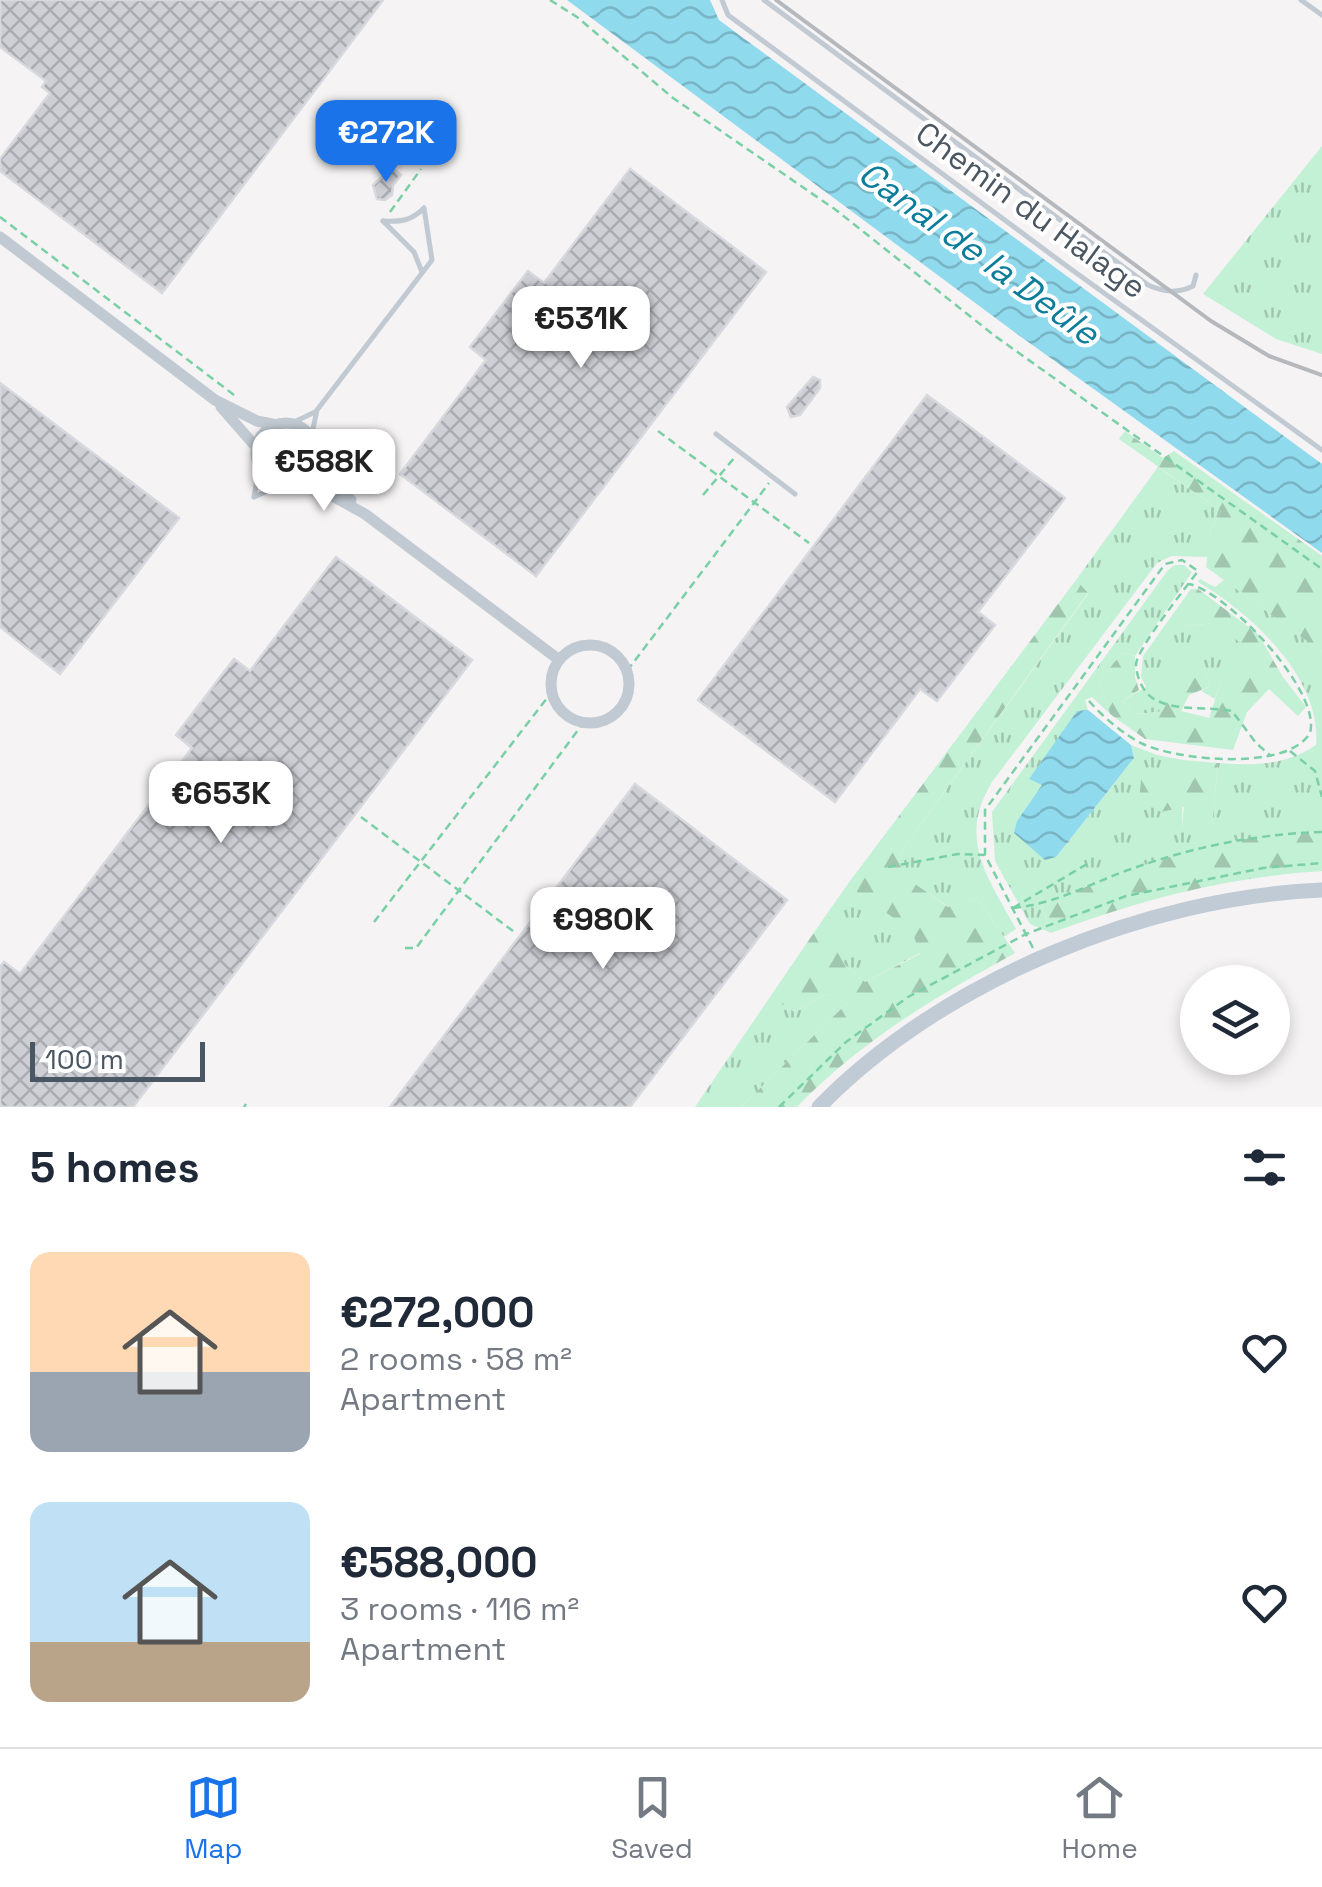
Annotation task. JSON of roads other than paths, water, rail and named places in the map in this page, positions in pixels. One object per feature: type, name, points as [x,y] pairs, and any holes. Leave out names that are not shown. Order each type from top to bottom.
[{"type":"main road","points":[[819,1107],[905,1035],[1039,958],[1103,933],[1169,914],[1229,900],[1322,890]]},
{"type":"street","points":[[0,237],[215,400],[257,421],[304,429],[320,451],[332,481],[365,514]]},
{"type":"street","points":[[215,400],[256,447],[260,468],[268,478],[311,484],[365,514],[558,659]]},
{"type":"street","points":[[256,447],[265,432],[284,424]]},
{"type":"street","points":[[291,482],[311,469],[320,451]]},
{"type":"street","points":[[600,645],[620,658],[630,684],[622,706],[600,722],[566,716],[551,693],[552,671],[558,659],[574,647],[600,645]]},
{"type":"lane","name":"Chemin du Halage","points":[[722,0],[728,15],[1068,268],[1322,450]]},
{"type":"lane","points":[[764,0],[1148,285],[1162,290],[1184,290],[1192,286],[1196,275]]},
{"type":"lane","points":[[1301,0],[1322,15]]},
{"type":"lane","points":[[312,438],[317,410],[432,260],[424,208],[402,222],[384,221],[414,252],[422,272]]},
{"type":"lane","points":[[284,424],[317,410]]},
{"type":"lane","points":[[716,434],[795,494]]},
{"type":"lane","points":[[260,468],[254,497],[291,482]]},
{"type":"water","name":"Canal de la Deûle","points":[[567,0],[710,0],[719,20],[1322,464],[1322,553],[1013,331]]},
{"type":"water","points":[[1088,710],[1131,745],[1134,758],[1056,857],[1045,860],[1014,833],[1017,821],[1042,785],[1029,779],[1077,711]]},
{"type":"railway","points":[[776,0],[1211,321],[1269,356],[1322,375]]}]
